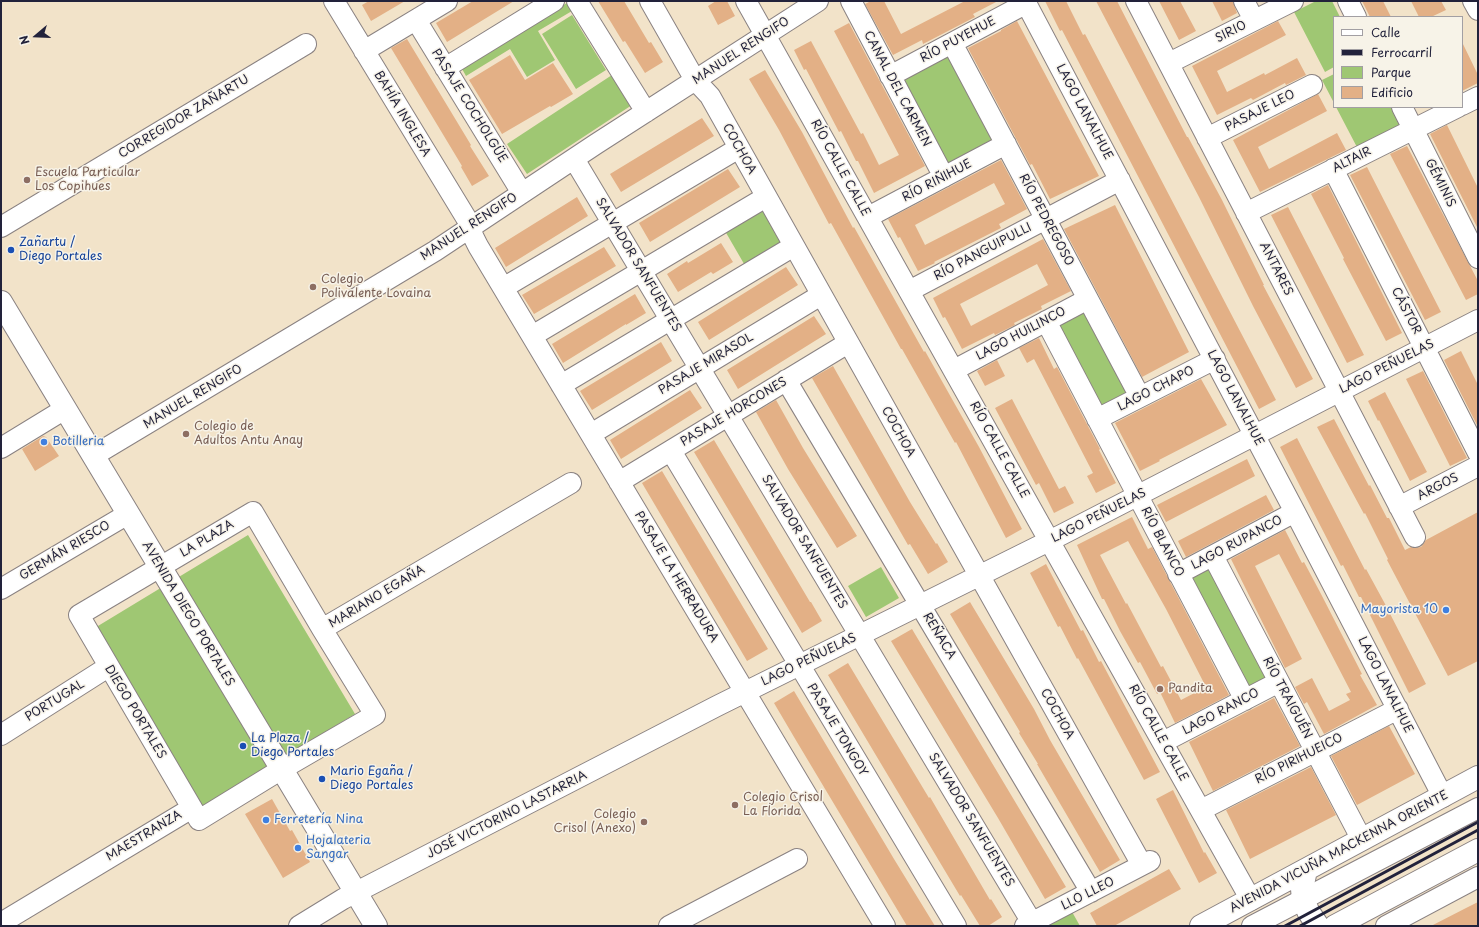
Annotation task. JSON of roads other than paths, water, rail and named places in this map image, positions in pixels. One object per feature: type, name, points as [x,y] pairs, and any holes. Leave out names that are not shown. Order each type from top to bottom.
[{"type":"main road","name":"AVENIDA DIEGO PORTALES","points":[[1,302],[376,926]]},
{"type":"main road","name":"AVENIDA VICUÑA MACKENNA ORIENTE","points":[[1201,926],[1478,777]]},
{"type":"main road","points":[[1335,926],[1478,850]]},
{"type":"main road","points":[[1306,870],[1302,889],[1303,899],[1308,911],[1318,926]]},
{"type":"street","points":[[364,51],[447,1]]},
{"type":"street","points":[[445,68],[554,1]]},
{"type":"street","points":[[577,1],[646,112]]},
{"type":"street","name":"COCHOA","points":[[650,1],[695,80],[710,96],[979,576],[1146,863]]},
{"type":"street","name":"RÍO CALLE CALLE","points":[[746,1],[1251,900]]},
{"type":"street","name":"MANUEL RENGIFO","points":[[94,456],[435,251],[470,226],[818,1]]},
{"type":"street","name":"CANAL DEL CARMEN","points":[[851,1],[944,177]]},
{"type":"street","name":"ANTARES","points":[[1136,1],[1414,537]]},
{"type":"street","points":[[1244,1],[1254,20]]},
{"type":"street","name":"SIRIO","points":[[1169,63],[1293,1]]},
{"type":"street","points":[[1348,1],[1356,16]]},
{"type":"street","points":[[1473,1],[1478,10]]},
{"type":"street","name":"BAHÍA INGLESA","points":[[337,2],[364,51],[470,226]]},
{"type":"street","name":"RÍO PUYEHUE","points":[[890,76],[1026,2]]},
{"type":"street","name":"LAGO LANALHUE","points":[[1026,2],[1255,435],[1443,797]]},
{"type":"street","name":"PASAJE COCHOLGÜE","points":[[416,20],[522,193]]},
{"type":"street","name":"RÍO PEDREGOSO","points":[[952,43],[1140,397]]},
{"type":"street","name":"CORREGIDOR ZAÑARTU","points":[[1,228],[306,44]]},
{"type":"street","name":"PASAJE LEO","points":[[1207,138],[1312,85]]},
{"type":"street","points":[[1463,104],[1478,97]]},
{"type":"street","name":"GÉMINIS","points":[[1402,108],[1478,258]]},
{"type":"street","name":"ALTAIR","points":[[1246,213],[1456,108]]},
{"type":"street","name":"RÍO RIÑIHUE","points":[[868,217],[1006,144]]},
{"type":"street","points":[[504,288],[738,148]]},
{"type":"street","name":"SALVADOR SANFUENTES","points":[[574,159],[860,635],[1031,925]]},
{"type":"street","name":"CÁSTOR","points":[[1333,169],[1478,453]]},
{"type":"street","name":"RÍO PANGUIPULLI","points":[[909,291],[1120,180]]},
{"type":"street","points":[[532,336],[766,197]]},
{"type":"street","name":"PASAJE LA HERRADURA","points":[[470,226],[478,246],[885,926]]},
{"type":"street","points":[[561,384],[794,246]]},
{"type":"street","name":"PASAJE MIRASOL","points":[[591,434],[821,295]]},
{"type":"street","name":"LAGO HUILINCO","points":[[954,370],[1088,299]]},
{"type":"street","name":"LAGO PEÑUELAS","points":[[717,706],[1050,541],[1478,320]]},
{"type":"street","name":"RÍO BLANCO","points":[[1046,321],[1244,700]]},
{"type":"street","name":"PASAJE HORCONES","points":[[619,482],[848,343]]},
{"type":"street","name":"LAGO CHAPO","points":[[1097,419],[1215,359]]},
{"type":"street","name":"REÑACA","points":[[786,380],[1091,892]]},
{"type":"street","points":[[1,448],[65,409]]},
{"type":"street","name":"PASAJE TONGOY","points":[[671,451],[798,665],[956,926]]},
{"type":"street","name":"ARGOS","points":[[1399,507],[1478,466]]},
{"type":"street","name":"MARIANO EGAÑA","points":[[282,769],[375,715],[322,629],[571,483]]},
{"type":"street","name":"LA PLAZA","points":[[79,616],[253,512],[322,629]]},
{"type":"street","name":"LAGO RUPANCO","points":[[1178,574],[1295,512]]},
{"type":"street","name":"GERMÁN RIESCO","points":[[1,589],[128,514]]},
{"type":"street","name":"RÍO TRAIGUÉN","points":[[1212,556],[1362,840]]},
{"type":"street","name":"DIEGO PORTALES","points":[[79,616],[192,808]]},
{"type":"street","name":"PORTUGAL","points":[[1,735],[108,667]]},
{"type":"street","name":"LAGO RANCO","points":[[1163,742],[1279,682]]},
{"type":"street","name":"JOSÉ VICTORINO LASTARRIA","points":[[299,926],[337,902],[717,706]]},
{"type":"street","name":"RÍO PIRIHUEICO","points":[[1201,810],[1398,709]]},
{"type":"street","name":"MAESTRANZA","points":[[1,923],[192,808],[199,820],[282,769]]},
{"type":"street","points":[[1252,926],[1478,808]]},
{"type":"street","points":[[669,926],[797,859]]},
{"type":"street","name":"LLO LLEO","points":[[1031,925],[1146,863]]},
{"type":"street","points":[[1386,926],[1478,877]]},
{"type":"railway","points":[[1285,926],[1478,822]]},
{"type":"railway","points":[[1300,926],[1478,830]]},
{"type":"place","name":"Escuela Particular Los Copihues","points":[[27,180]]},
{"type":"place","name":"Zañartu / Diego Portales","points":[[11,250]]},
{"type":"place","name":"Colegio Polivalente Lovaina","points":[[313,287]]},
{"type":"place","name":"Colegio de Adultos Antu Anay","points":[[186,434]]},
{"type":"place","name":"Botilleria","points":[[44,442]]},
{"type":"place","name":"Mayorista 10","points":[[1446,610]]},
{"type":"place","name":"Pandita","points":[[1160,689]]},
{"type":"place","name":"La Plaza / Diego Portales","points":[[243,746]]},
{"type":"place","name":"Mario Egaña / Diego Portales","points":[[322,779]]},
{"type":"place","name":"Colegio Crisol La Florida","points":[[735,805]]},
{"type":"place","name":"Ferretería Nina","points":[[266,820]]},
{"type":"place","name":"Colegio Crisol (Anexo)","points":[[644,822]]},
{"type":"place","name":"Hojalateria Sangar","points":[[298,848]]}]
